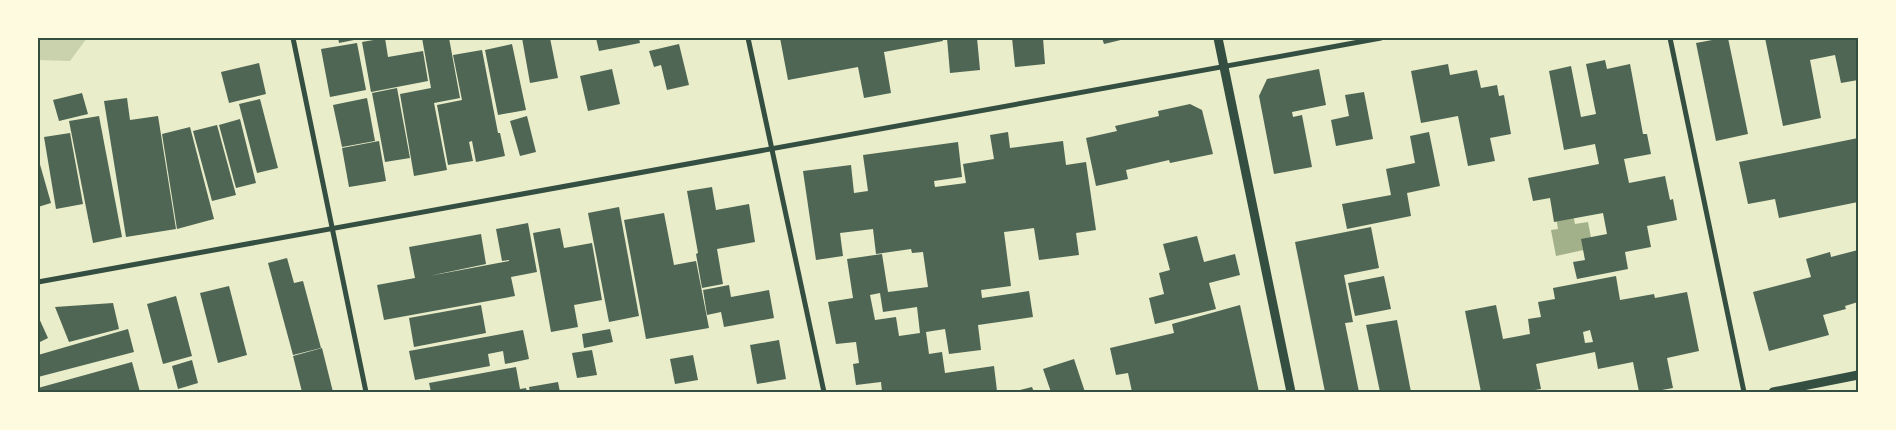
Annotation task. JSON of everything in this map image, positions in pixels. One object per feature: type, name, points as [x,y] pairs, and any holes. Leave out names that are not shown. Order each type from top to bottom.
[{"type":"street","points":[[293,38],[366,392]]},
{"type":"street","points":[[748,38],[824,392]]},
{"type":"street","points":[[1218,38],[1291,392]]},
{"type":"street","points":[[38,282],[1381,38]]},
{"type":"street","points":[[1670,38],[1744,392]]},
{"type":"street","points":[[1772,392],[1858,375]]},
{"type":"shaded area","points":[[38,38],[87,38],[70,61],[38,60]]},
{"type":"shaded area","points":[[1573,214],[1575,224],[1588,222],[1593,248],[1556,256],[1551,230],[1558,229],[1556,217]]},
{"type":"building","points":[[338,38],[364,38],[339,43]]},
{"type":"building","points":[[385,38],[388,57],[423,51],[428,81],[371,92],[362,42]]},
{"type":"building","points":[[422,38],[449,38],[460,98],[434,103],[447,170],[414,176],[400,94],[431,88]]},
{"type":"building","points":[[522,38],[550,38],[558,78],[530,83]]},
{"type":"building","points":[[596,38],[639,38],[640,43],[599,51]]},
{"type":"building","points":[[780,38],[942,38],[943,41],[884,52],[891,93],[864,98],[858,67],[788,80]]},
{"type":"building","points":[[947,38],[977,38],[980,70],[950,73]]},
{"type":"building","points":[[1012,38],[1043,38],[1045,64],[1015,67]]},
{"type":"building","points":[[1102,38],[1129,38],[1104,44]]},
{"type":"building","points":[[1728,38],[1748,134],[1716,141],[1696,43]]},
{"type":"building","points":[[1765,38],[1858,38],[1858,80],[1841,83],[1835,55],[1810,60],[1821,118],[1783,126]]},
{"type":"building","points":[[357,43],[366,90],[330,97],[321,49]]},
{"type":"building","points":[[512,44],[526,110],[498,115],[485,50]]},
{"type":"building","points":[[679,44],[689,85],[667,90],[661,65],[654,67],[649,51]]},
{"type":"building","points":[[482,50],[498,133],[500,133],[505,156],[476,162],[472,141],[469,142],[473,161],[448,165],[437,105],[462,100],[453,55]]},
{"type":"building","points":[[1605,60],[1607,69],[1630,64],[1643,134],[1647,134],[1651,154],[1624,159],[1629,183],[1665,176],[1670,200],[1673,199],[1677,220],[1647,226],[1651,247],[1625,252],[1628,269],[1577,279],[1573,262],[1585,260],[1581,239],[1607,234],[1603,213],[1554,222],[1550,198],[1533,201],[1528,178],[1599,164],[1595,144],[1564,150],[1549,71],[1571,66],[1581,117],[1596,114],[1586,64]]},
{"type":"building","points":[[259,63],[266,94],[229,103],[221,72]]},
{"type":"building","points":[[1448,64],[1450,75],[1477,70],[1481,88],[1497,85],[1499,96],[1504,95],[1511,134],[1490,138],[1495,161],[1468,166],[1458,116],[1421,123],[1411,71]]},
{"type":"building","points":[[612,69],[620,104],[588,111],[580,76]]},
{"type":"building","points":[[1319,69],[1326,105],[1292,112],[1293,117],[1302,115],[1312,167],[1274,174],[1259,96],[1267,79]]},
{"type":"building","points":[[397,88],[410,158],[385,162],[372,93]]},
{"type":"building","points":[[1364,92],[1373,139],[1336,146],[1331,120],[1349,116],[1345,95]]},
{"type":"building","points":[[82,93],[88,114],[59,121],[53,100]]},
{"type":"building","points":[[127,98],[130,120],[158,116],[176,229],[126,237],[104,101]]},
{"type":"building","points":[[367,98],[375,141],[342,147],[333,105]]},
{"type":"building","points":[[260,99],[278,168],[257,173],[239,104]]},
{"type":"building","points":[[1190,104],[1202,110],[1213,154],[1170,163],[1169,160],[1126,170],[1128,179],[1096,186],[1086,138],[1117,131],[1115,126],[1159,116],[1158,111]]},
{"type":"building","points":[[99,116],[122,237],[93,243],[69,121]]},
{"type":"building","points":[[527,116],[536,152],[520,156],[510,121]]},
{"type":"building","points":[[240,119],[256,183],[236,188],[219,125]]},
{"type":"building","points":[[217,125],[236,195],[212,201],[193,131]]},
{"type":"building","points":[[190,127],[214,219],[177,229],[162,134]]},
{"type":"building","points":[[1008,132],[1010,148],[1063,141],[1066,165],[1086,162],[1096,230],[1076,233],[1079,255],[1039,260],[1034,228],[1004,232],[1011,286],[981,290],[982,298],[1029,291],[1033,317],[978,325],[981,350],[949,354],[945,329],[926,332],[929,354],[942,352],[945,373],[994,366],[997,391],[882,392],[881,382],[856,385],[853,364],[859,363],[856,342],[836,344],[828,302],[853,298],[847,259],[882,254],[888,292],[928,287],[923,252],[912,253],[911,249],[876,254],[873,229],[840,233],[843,256],[816,260],[803,171],[851,165],[854,193],[868,191],[863,155],[958,142],[962,177],[934,181],[935,187],[966,183],[963,164],[994,159],[990,135]],"holes":[[[880,293],[883,312],[917,307],[920,333],[899,336],[896,317],[875,320],[870,295]]]},
{"type":"building","points":[[1429,132],[1440,186],[1407,193],[1411,216],[1347,229],[1342,204],[1391,195],[1386,169],[1415,163],[1410,136]]},
{"type":"building","points":[[70,133],[83,204],[56,209],[44,137]]},
{"type":"building","points":[[1858,138],[1858,202],[1779,218],[1775,199],[1748,204],[1739,162]]},
{"type":"building","points":[[379,141],[386,181],[349,187],[342,148]]},
{"type":"building","points":[[38,162],[51,203],[38,207]]},
{"type":"building","points":[[712,187],[716,210],[749,204],[755,242],[717,249],[723,284],[702,288],[687,191]]},
{"type":"building","points":[[619,207],[639,316],[609,322],[588,213]]},
{"type":"building","points":[[664,213],[674,265],[696,261],[709,328],[646,339],[624,220]]},
{"type":"building","points":[[528,223],[537,272],[511,277],[515,296],[384,320],[377,285],[415,278],[409,247],[481,234],[486,264],[429,276],[509,261],[502,261],[496,229]]},
{"type":"building","points":[[1371,227],[1379,268],[1344,275],[1353,322],[1345,323],[1359,392],[1325,392],[1295,242]]},
{"type":"building","points":[[560,228],[564,248],[592,243],[602,300],[574,305],[578,327],[551,332],[533,233]]},
{"type":"building","points":[[1197,236],[1204,262],[1235,254],[1240,275],[1209,283],[1216,309],[1155,324],[1149,298],[1164,294],[1159,273],[1170,270],[1163,244]]},
{"type":"building","points":[[1858,250],[1858,302],[1845,306],[1846,309],[1823,315],[1829,335],[1769,351],[1753,292],[1811,277],[1806,259],[1830,252],[1831,257]]},
{"type":"building","points":[[287,258],[294,283],[303,281],[321,348],[293,355],[268,263]]},
{"type":"building","points":[[1384,276],[1391,309],[1355,316],[1348,283]]},
{"type":"building","points":[[1616,276],[1620,300],[1654,294],[1655,298],[1687,292],[1699,351],[1667,358],[1673,388],[1639,392],[1633,362],[1598,369],[1595,352],[1536,364],[1541,389],[1523,392],[1481,392],[1465,311],[1496,305],[1503,339],[1530,334],[1528,319],[1541,317],[1538,302],[1555,299],[1553,288]],"holes":[[[1590,330],[1593,342],[1585,343],[1583,332]]]},
{"type":"building","points":[[729,285],[731,297],[769,290],[774,318],[724,327],[721,312],[707,315],[703,290]]},
{"type":"building","points":[[229,286],[247,355],[218,363],[200,293]]},
{"type":"building","points":[[176,296],[192,356],[163,364],[147,304]]},
{"type":"building","points":[[113,303],[119,329],[69,342],[55,307]]},
{"type":"building","points":[[481,305],[486,333],[414,347],[409,318]]},
{"type":"building","points":[[1240,305],[1259,392],[1132,392],[1128,373],[1116,375],[1110,348],[1174,333],[1172,324]]},
{"type":"building","points":[[38,316],[48,338],[38,343]]},
{"type":"building","points":[[1397,320],[1411,392],[1380,392],[1366,325]]},
{"type":"building","points":[[128,329],[134,352],[38,377],[38,355]]},
{"type":"building","points":[[610,329],[613,342],[584,348],[582,334]]},
{"type":"building","points":[[523,330],[529,359],[505,364],[503,351],[488,354],[490,366],[415,380],[409,351]]},
{"type":"building","points":[[779,340],[786,379],[757,384],[750,345]]},
{"type":"building","points":[[322,348],[333,392],[302,392],[293,356]]},
{"type":"building","points":[[592,350],[597,375],[577,378],[572,353]]},
{"type":"building","points":[[693,355],[698,380],[675,384],[670,359]]},
{"type":"building","points":[[1074,359],[1085,392],[1051,392],[1043,369]]},
{"type":"building","points":[[192,360],[198,383],[178,389],[172,366]]},
{"type":"building","points":[[132,362],[140,392],[38,392],[38,388]]},
{"type":"building","points":[[516,367],[520,389],[526,388],[527,392],[431,392],[429,383]]},
{"type":"building","points":[[558,382],[560,392],[530,392],[529,387]]},
{"type":"building","points":[[1032,387],[1034,392],[1012,392]]}]
